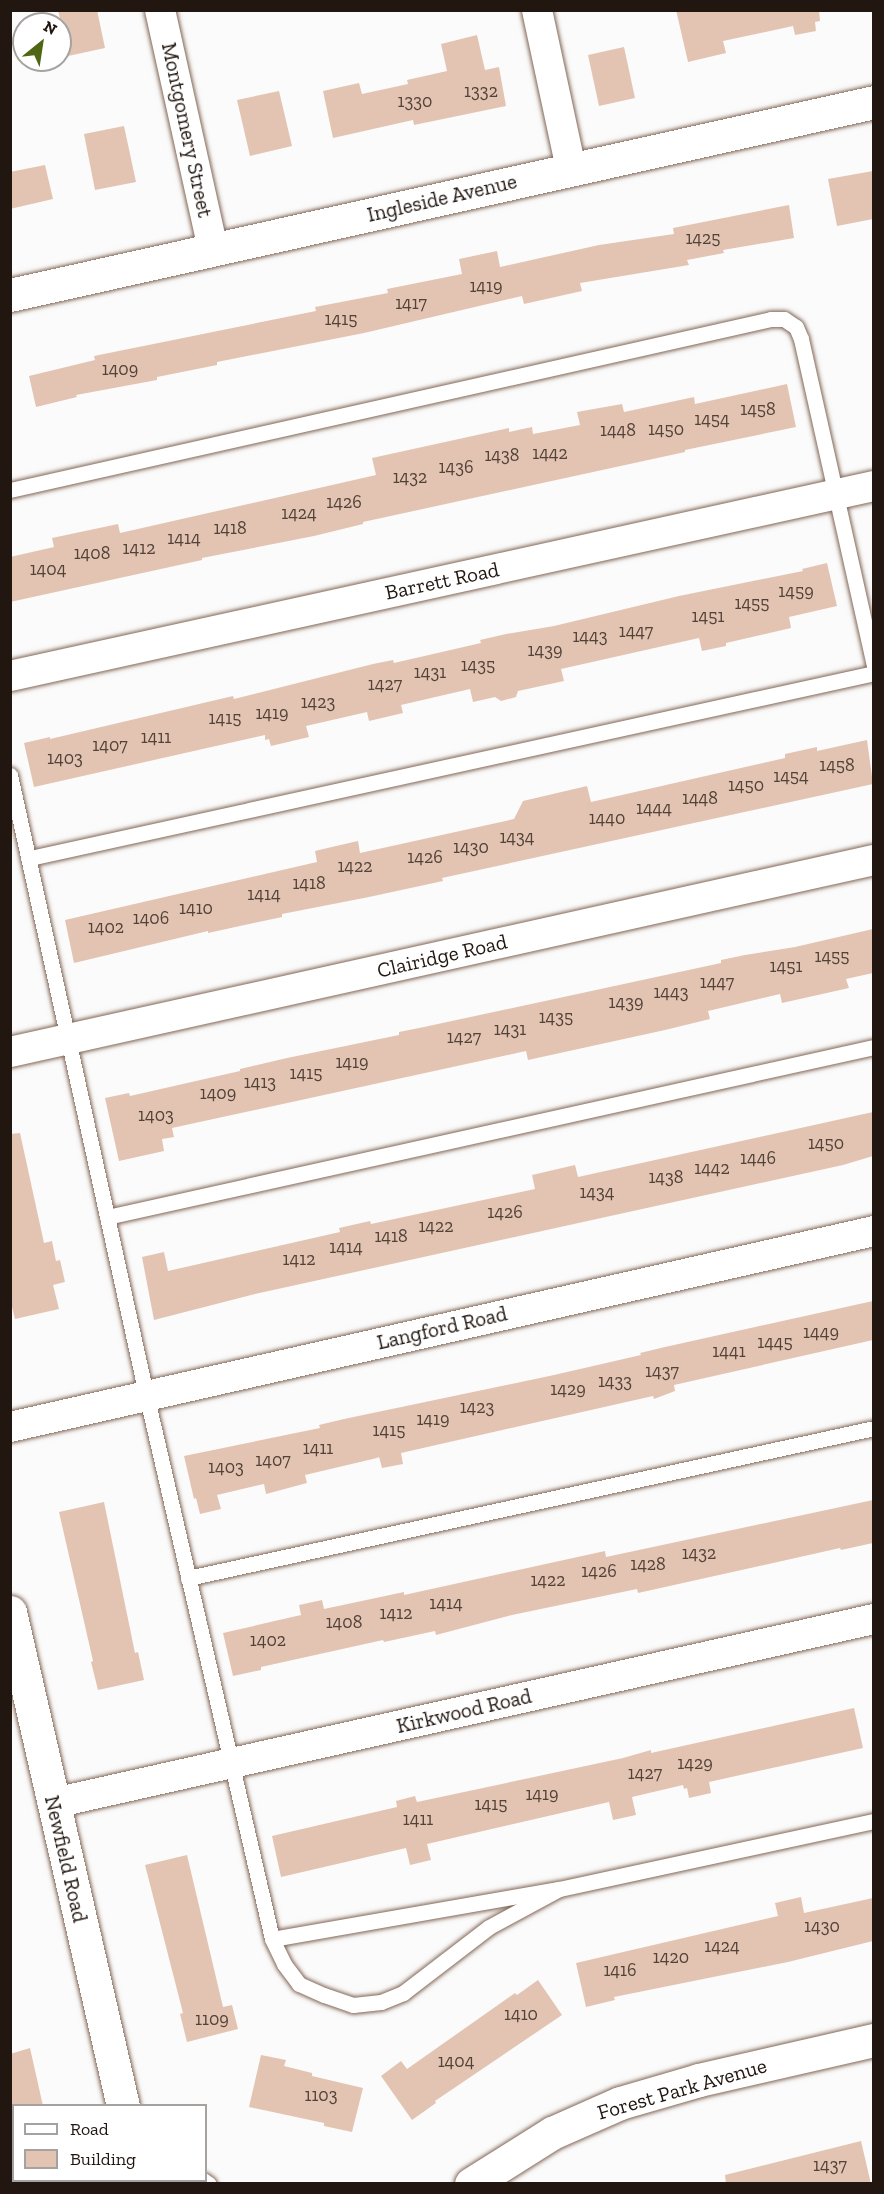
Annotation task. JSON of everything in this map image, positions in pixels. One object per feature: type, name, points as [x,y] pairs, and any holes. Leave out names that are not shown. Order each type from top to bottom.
[{"type":"street","name":"Montgomery Street","points":[[160,10],[213,249]]},
{"type":"street","points":[[537,10],[571,169]]},
{"type":"street","name":"Ingleside Avenue","points":[[10,295],[873,102]]},
{"type":"street","name":"Barrett Road","points":[[10,676],[873,486]]},
{"type":"street","name":"Clairidge Road","points":[[10,1052],[873,860]]},
{"type":"street","name":"Langford Road","points":[[10,1427],[146,1394],[873,1231]]},
{"type":"street","name":"Newfield Road","points":[[10,1612],[123,2104]]},
{"type":"street","name":"Kirkwood Road","points":[[54,1803],[873,1618]]},
{"type":"street","name":"Forest Park Avenue","points":[[471,2184],[552,2133],[620,2103],[699,2080],[873,2040]]},
{"type":"lane","points":[[10,490],[759,322],[784,319],[796,327],[801,339],[873,666]]},
{"type":"lane","points":[[30,858],[873,673]]},
{"type":"lane","points":[[10,775],[188,1578],[272,1939],[284,1965],[299,1984],[353,2005],[381,2002],[403,1993],[489,1927],[559,1888]]},
{"type":"lane","points":[[107,1217],[873,1047]]},
{"type":"lane","points":[[188,1578],[873,1428]]},
{"type":"lane","points":[[272,1939],[559,1888],[873,1821]]},
{"type":"building","points":[[58,10],[97,10],[105,48],[72,55],[72,12],[58,12]]},
{"type":"building","points":[[676,10],[819,10],[820,21],[815,22],[816,31],[795,35],[793,26],[723,41],[726,53],[688,62]]},
{"type":"building","points":[[477,35],[485,70],[499,67],[506,106],[414,125],[413,120],[333,138],[323,91],[359,83],[362,94],[408,84],[407,80],[447,71],[441,44]]},
{"type":"building","points":[[624,47],[635,98],[599,106],[588,55]]},
{"type":"building","points":[[279,91],[292,146],[250,156],[237,100]]},
{"type":"building","points":[[124,126],[136,182],[95,190],[84,134]]},
{"type":"building","points":[[45,165],[53,199],[10,209],[10,172]]},
{"type":"building","points":[[873,171],[873,219],[837,226],[828,179]]},
{"type":"building","points":[[789,205],[794,238],[723,250],[724,253],[687,260],[689,265],[580,283],[582,291],[524,304],[522,296],[364,333],[217,362],[217,365],[157,377],[157,380],[76,395],[77,397],[36,407],[29,376],[95,360],[94,356],[316,311],[315,307],[388,293],[387,289],[462,274],[459,259],[497,251],[500,267],[599,245],[674,234],[673,228]]},
{"type":"building","points":[[787,384],[796,427],[10,602],[10,557],[54,547],[52,538],[118,524],[120,533],[376,475],[372,458],[509,428],[509,432],[532,427],[533,434],[580,425],[577,412],[622,404],[624,412],[694,397],[695,404]]},
{"type":"building","points":[[827,563],[837,606],[789,617],[791,628],[702,651],[699,638],[561,669],[564,681],[518,691],[516,697],[501,701],[495,697],[473,702],[470,689],[401,705],[403,713],[369,721],[367,712],[306,726],[309,737],[271,746],[269,739],[265,740],[265,735],[34,787],[24,743],[50,737],[50,739],[233,696],[234,699],[373,664],[393,660],[394,663],[481,643],[480,640],[803,571],[802,569]]},
{"type":"building","points":[[867,740],[873,784],[442,878],[443,881],[282,914],[282,917],[208,933],[208,931],[74,963],[65,920],[317,862],[315,851],[358,841],[360,853],[514,819],[523,801],[587,786],[591,802],[785,758],[785,754],[817,747],[817,751]]},
{"type":"building","points":[[873,929],[873,973],[846,979],[849,988],[782,1003],[780,994],[708,1011],[710,1019],[665,1030],[528,1060],[526,1051],[172,1128],[174,1137],[162,1139],[164,1151],[119,1161],[105,1098],[129,1093],[130,1096],[287,1058],[399,1035],[399,1032],[721,963],[721,960],[795,947]]},
{"type":"building","points":[[873,1112],[873,1156],[843,1165],[255,1294],[154,1320],[142,1257],[164,1252],[168,1271],[340,1232],[339,1228],[370,1221],[371,1224],[535,1189],[532,1175],[575,1165],[578,1177]]},
{"type":"building","points":[[20,1133],[44,1243],[52,1241],[56,1261],[60,1260],[65,1282],[53,1285],[59,1309],[15,1319],[10,1299],[10,1134]]},
{"type":"building","points":[[873,1301],[873,1340],[674,1385],[675,1391],[654,1399],[653,1396],[401,1453],[403,1464],[382,1468],[379,1457],[305,1475],[307,1483],[266,1494],[264,1484],[217,1495],[221,1509],[200,1514],[196,1498],[194,1499],[184,1456],[320,1428],[319,1425],[344,1419],[554,1375],[641,1355],[640,1353],[665,1347]]},
{"type":"building","points":[[873,1500],[873,1543],[841,1550],[840,1548],[638,1593],[637,1589],[512,1615],[436,1635],[435,1631],[384,1642],[383,1640],[261,1667],[261,1670],[233,1676],[223,1633],[301,1615],[299,1605],[322,1600],[324,1609],[404,1592],[404,1595],[605,1551],[606,1557]]},
{"type":"building","points":[[104,1502],[135,1653],[138,1652],[144,1680],[98,1690],[59,1512]]},
{"type":"building","points":[[854,1708],[863,1748],[709,1782],[711,1793],[689,1798],[687,1788],[684,1789],[683,1785],[632,1797],[636,1815],[613,1820],[609,1802],[427,1844],[431,1860],[410,1865],[406,1848],[281,1877],[272,1836],[397,1807],[396,1801],[415,1796],[417,1802]]},
{"type":"building","points":[[187,1855],[223,2007],[232,2005],[238,2029],[187,2042],[180,2014],[183,2013],[145,1865]]},
{"type":"building","points":[[801,1897],[804,1913],[873,1898],[873,1941],[788,1962],[614,1997],[615,2000],[586,2007],[576,1963],[778,1916],[775,1903]]},
{"type":"building","points":[[538,1980],[562,2015],[435,2101],[436,2103],[412,2120],[381,2076],[401,2061],[407,2069],[515,1993],[517,1995]]},
{"type":"building","points":[[30,2048],[43,2104],[12,2104],[10,2106],[10,2054]]},
{"type":"building","points":[[261,2055],[286,2060],[284,2066],[312,2073],[312,2076],[363,2088],[352,2132],[324,2126],[324,2123],[249,2107]]},
{"type":"building","points":[[861,2141],[871,2184],[726,2184],[725,2175]]}]
